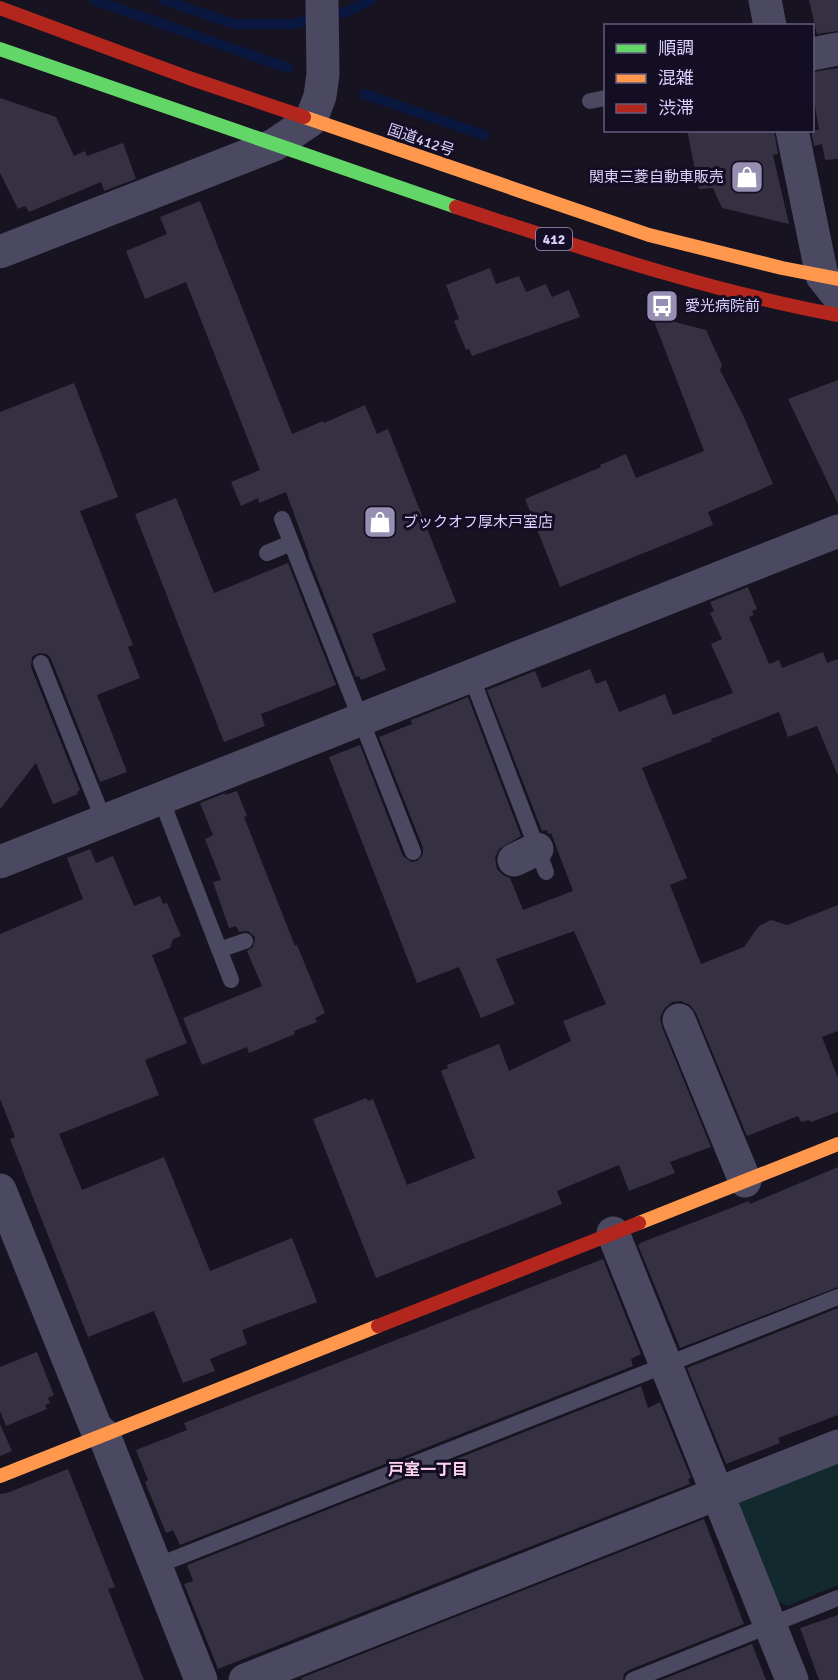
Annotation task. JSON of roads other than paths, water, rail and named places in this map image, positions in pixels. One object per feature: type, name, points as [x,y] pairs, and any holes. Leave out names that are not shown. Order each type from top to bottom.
[{"type":"main road","name":"国道412号","points":[[0,8],[311,120],[649,235],[782,268],[833,284]]},
{"type":"main road","name":"412","points":[[0,49],[409,192],[624,261],[773,303],[838,315]]},
{"type":"main road","points":[[0,1476],[838,1144]]},
{"type":"street","points":[[0,252],[274,145],[311,120],[322,87],[322,0]]},
{"type":"street","points":[[765,0],[770,24]]},
{"type":"street","points":[[814,54],[838,49]]},
{"type":"street","points":[[793,132],[833,284]]},
{"type":"street","points":[[0,862],[838,531]]},
{"type":"street","points":[[679,1020],[745,1181]]},
{"type":"street","points":[[0,1190],[96,1428],[104,1435],[201,1680]]},
{"type":"street","points":[[614,1233],[792,1680]]},
{"type":"street","points":[[245,1680],[838,1446]]},
{"type":"lane","points":[[282,519],[413,852]]},
{"type":"lane","points":[[267,554],[291,543]]},
{"type":"lane","points":[[41,663],[104,821]]},
{"type":"lane","points":[[471,676],[532,861]]},
{"type":"lane","points":[[161,799],[231,980]]},
{"type":"lane","points":[[219,950],[245,941]]},
{"type":"lane","points":[[156,1566],[838,1297]]},
{"type":"lane","points":[[633,1680],[838,1598]]},
{"type":"waterway","points":[[94,0],[288,68]]},
{"type":"waterway","points":[[163,0],[234,24],[293,24],[346,12],[371,0]]},
{"type":"waterway","points":[[364,94],[484,135]]},
{"type":"place","name":"関東三菱自動車販売","points":[[747,177]]},
{"type":"place","name":"愛光病院前","points":[[662,306]]},
{"type":"place","name":"ブックオフ厚木戸室店","points":[[380,522]]},
{"type":"district","name":"戸室一丁目","points":[[428,1470]]}]
